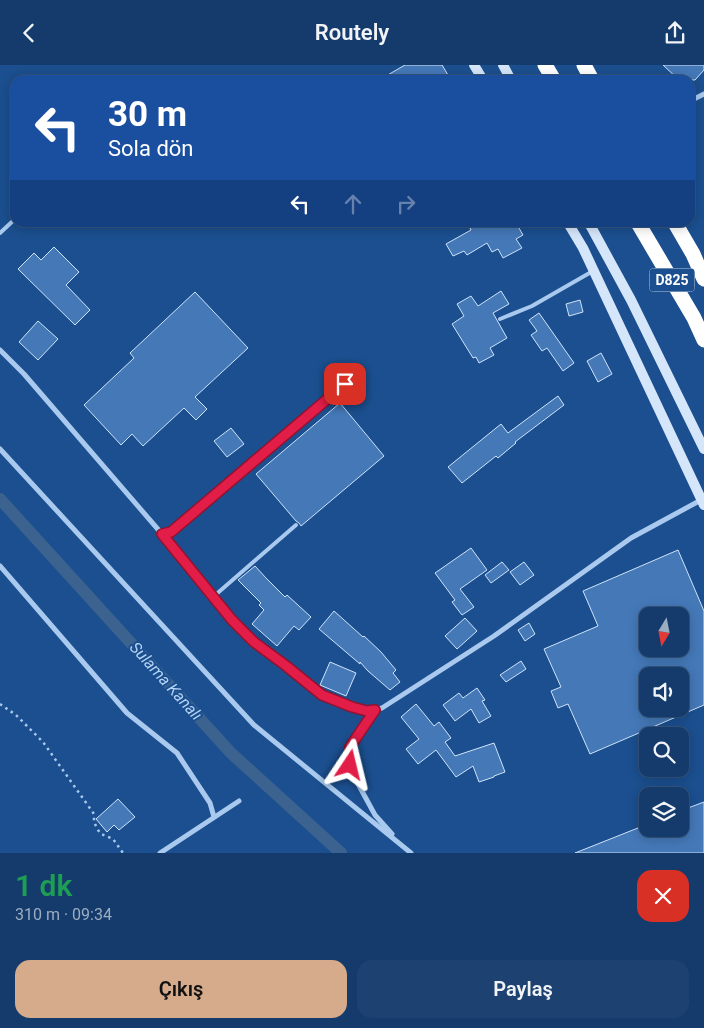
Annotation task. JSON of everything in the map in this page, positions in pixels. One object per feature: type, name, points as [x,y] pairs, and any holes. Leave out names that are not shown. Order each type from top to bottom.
[{"type":"highway","name":"D825","points":[[640,227],[694,318],[704,339]]},
{"type":"highway","name":"D825","points":[[677,227],[693,254],[704,279]]},
{"type":"main road","points":[[571,227],[584,248],[703,502]]},
{"type":"main road","points":[[590,227],[631,301],[704,449]]},
{"type":"street","points":[[0,350],[30,381],[162,534],[232,620],[254,642],[322,695],[367,711],[382,708],[494,637],[631,538],[703,502]]},
{"type":"street","points":[[162,534],[171,532],[358,373]]},
{"type":"street","points":[[0,449],[254,725],[408,851]]},
{"type":"street","points":[[0,566],[127,713],[177,753],[210,803],[214,817]]},
{"type":"street","points":[[375,710],[350,747],[350,765],[375,815],[408,851]]},
{"type":"street","points":[[160,853],[239,801]]},
{"type":"lane","points":[[0,233],[10,224]]},
{"type":"lane","points":[[500,319],[532,306],[594,271]]},
{"type":"lane","points":[[213,597],[296,525]]},
{"type":"path","points":[[0,704],[16,715],[43,742],[94,814],[94,822],[98,830],[101,834],[113,839],[123,853]]},
{"type":"building","points":[[405,65],[442,65],[448,75],[388,75]]},
{"type":"building","points":[[663,65],[704,65],[704,70],[695,80],[695,75],[674,75]]},
{"type":"building","points":[[518,227],[523,235],[516,239],[522,248],[503,258],[498,249],[492,252],[487,243],[467,255],[464,251],[453,256],[446,244],[471,230],[470,228]]},
{"type":"building","points":[[54,247],[79,272],[66,285],[90,310],[75,325],[18,269],[34,253],[41,260]]},
{"type":"building","points":[[501,291],[509,304],[493,313],[507,338],[490,348],[494,355],[479,363],[476,357],[473,358],[452,324],[464,316],[457,304],[471,296],[478,306]]},
{"type":"building","points":[[195,292],[248,348],[195,397],[207,409],[196,420],[184,408],[143,446],[132,434],[121,445],[84,405],[134,358],[130,353]]},
{"type":"building","points":[[580,300],[583,312],[569,316],[566,304]]},
{"type":"building","points":[[539,313],[574,363],[563,371],[547,348],[542,351],[531,335],[537,331],[529,320]]},
{"type":"building","points":[[38,321],[58,339],[38,360],[19,342]]},
{"type":"building","points":[[601,353],[612,374],[598,382],[587,361]]},
{"type":"building","points":[[558,396],[564,405],[515,442],[498,458],[496,456],[462,483],[448,467],[501,424],[508,433]]},
{"type":"building","points":[[340,403],[384,456],[301,526],[256,474]]},
{"type":"building","points":[[231,428],[244,444],[227,457],[214,441]]},
{"type":"building","points":[[471,548],[487,570],[460,589],[474,607],[462,615],[452,602],[455,600],[435,573]]},
{"type":"building","points":[[678,550],[704,611],[704,705],[689,711],[689,667],[639,667],[639,717],[676,717],[653,727],[639,727],[639,733],[590,754],[568,704],[558,708],[551,691],[561,687],[544,649],[598,626],[583,591]]},
{"type":"building","points":[[502,562],[509,570],[491,583],[485,575]]},
{"type":"building","points":[[524,562],[534,575],[520,585],[510,572]]},
{"type":"building","points":[[255,566],[285,597],[287,595],[311,617],[299,630],[294,626],[277,646],[252,624],[264,610],[259,605],[261,603],[238,580]]},
{"type":"building","points":[[334,611],[381,652],[396,670],[393,673],[400,682],[390,690],[360,662],[360,664],[319,629]]},
{"type":"building","points":[[465,618],[477,631],[457,649],[445,636]]},
{"type":"building","points":[[529,623],[535,634],[525,641],[518,630]]},
{"type":"building","points":[[521,661],[526,669],[506,682],[500,675]]},
{"type":"building","points":[[330,662],[356,673],[346,696],[320,685]]},
{"type":"building","points":[[477,688],[485,700],[482,701],[491,716],[479,723],[471,709],[455,721],[443,705],[459,693],[463,698]]},
{"type":"building","points":[[416,704],[434,726],[439,722],[451,738],[445,742],[455,756],[494,743],[505,772],[479,782],[473,766],[456,777],[436,750],[418,764],[406,749],[419,739],[401,717]]},
{"type":"building","points":[[118,799],[135,817],[119,830],[114,825],[107,832],[96,819]]},
{"type":"building","points":[[704,802],[704,853],[575,853],[639,828],[639,837],[689,837],[689,808]]},
{"type":"waterway","name":"Sulama Kanalı","points":[[0,499],[231,753],[341,853]]},
{"type":"route","points":[[345,384],[171,532],[162,534],[232,620],[254,642],[322,695],[352,707],[367,711],[375,710],[350,747],[350,765]]}]
